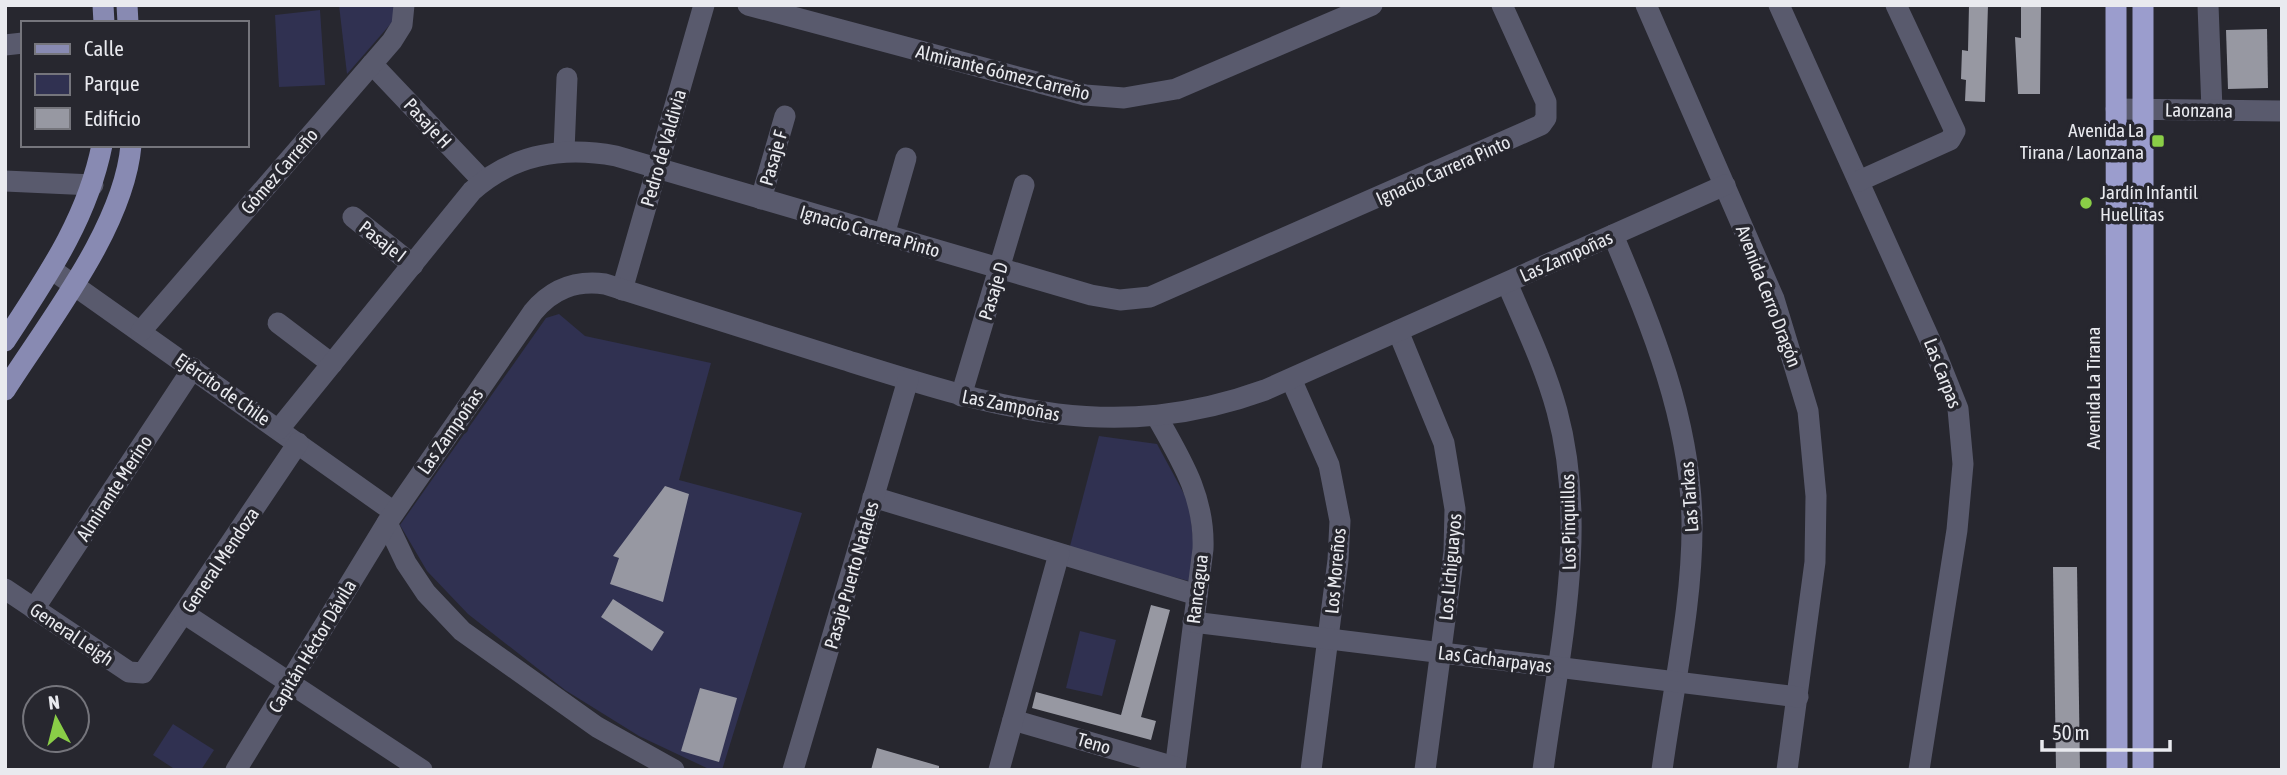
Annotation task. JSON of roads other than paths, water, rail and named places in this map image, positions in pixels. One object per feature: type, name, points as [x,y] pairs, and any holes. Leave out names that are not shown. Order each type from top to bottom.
[{"type":"highway","name":"Avenida La Tirana","points":[[2116,5],[2117,770]]},
{"type":"highway","points":[[2143,5],[2143,770]]},
{"type":"main road","points":[[5,341],[13,317],[51,269],[77,226],[93,185],[102,147]]},
{"type":"main road","points":[[5,390],[73,282],[117,205],[131,147]]},
{"type":"street","name":"Gómez Carreño","points":[[142,331],[398,33],[404,5]]},
{"type":"street","name":"Pedro de Valdivia","points":[[622,290],[704,5]]},
{"type":"street","name":"Almirante Gómez Carreño","points":[[748,5],[1085,95],[1124,98],[1175,89],[1372,5]]},
{"type":"street","name":"Ignacio Carrera Pinto","points":[[279,429],[483,181],[521,160],[564,151],[597,153],[1105,298],[1150,297],[1535,130],[1546,118],[1546,102],[1503,5]]},
{"type":"street","name":"Avenida Cerro Dragón","points":[[1646,5],[1784,327],[1801,383],[1812,439],[1816,496],[1815,562],[1787,770]]},
{"type":"street","name":"Las Carpas","points":[[1779,5],[1944,373],[1961,426],[1963,464],[1957,530],[1919,770]]},
{"type":"street","points":[[1859,181],[1950,140],[1955,131],[1896,5]]},
{"type":"street","points":[[2208,5],[2212,110]]},
{"type":"street","name":"Pasaje H","points":[[372,64],[483,181]]},
{"type":"street","points":[[564,151],[567,78]]},
{"type":"street","name":"Laonzana","points":[[2116,109],[2282,111]]},
{"type":"street","name":"Pasaje F","points":[[761,199],[785,116]]},
{"type":"street","points":[[884,235],[906,158]]},
{"type":"street","points":[[5,181],[93,185]]},
{"type":"street","name":"Pasaje D","points":[[961,396],[1024,185]]},
{"type":"street","name":"Las Zampoñas","points":[[391,517],[541,302],[563,288],[583,283],[622,290],[961,396],[1057,415],[1157,417],[1212,408],[1291,379],[1725,185]]},
{"type":"street","name":"Pasaje I","points":[[353,217],[413,265]]},
{"type":"street","name":"Las Tarkas","points":[[1613,234],[1661,352],[1677,407],[1688,464],[1691,550],[1661,770]]},
{"type":"street","name":"Ejército de Chile","points":[[51,269],[279,429],[391,517],[402,555],[426,593],[462,631],[597,727],[674,770]]},
{"type":"street","name":"Los Pinquillos","points":[[1507,283],[1549,385],[1568,469],[1572,546],[1543,770]]},
{"type":"street","points":[[278,323],[332,364]]},
{"type":"street","name":"Los Lichiguayos","points":[[1398,331],[1437,422],[1453,487],[1454,552],[1425,770]]},
{"type":"street","name":"Almirante Merino","points":[[34,608],[193,368]]},
{"type":"street","name":"Los Moreños","points":[[1291,379],[1323,448],[1338,501],[1340,540],[1311,770]]},
{"type":"street","name":"Pasaje Puerto Natales","points":[[793,770],[908,380]]},
{"type":"street","name":"Rancagua","points":[[1157,417],[1188,472],[1198,497],[1203,536],[1175,768]]},
{"type":"street","name":"General Mendoza","points":[[139,675],[147,671],[298,443]]},
{"type":"street","points":[[873,497],[1197,596]]},
{"type":"street","name":"Capitán Héctor Dávila","points":[[236,770],[391,517]]},
{"type":"street","points":[[999,770],[1059,554]]},
{"type":"street","name":"General Leigh","points":[[5,589],[129,672],[139,675]]},
{"type":"street","points":[[185,614],[422,770]]},
{"type":"street","name":"Las Cacharpayas","points":[[1193,622],[1798,697]]},
{"type":"street","name":"Teno","points":[[1013,720],[1175,768]]},
{"type":"place","name":"Avenida La Tirana / Laonzana","points":[[2158,141]]},
{"type":"place","name":"Jardín Infantil Huellitas","points":[[2086,203]]}]
